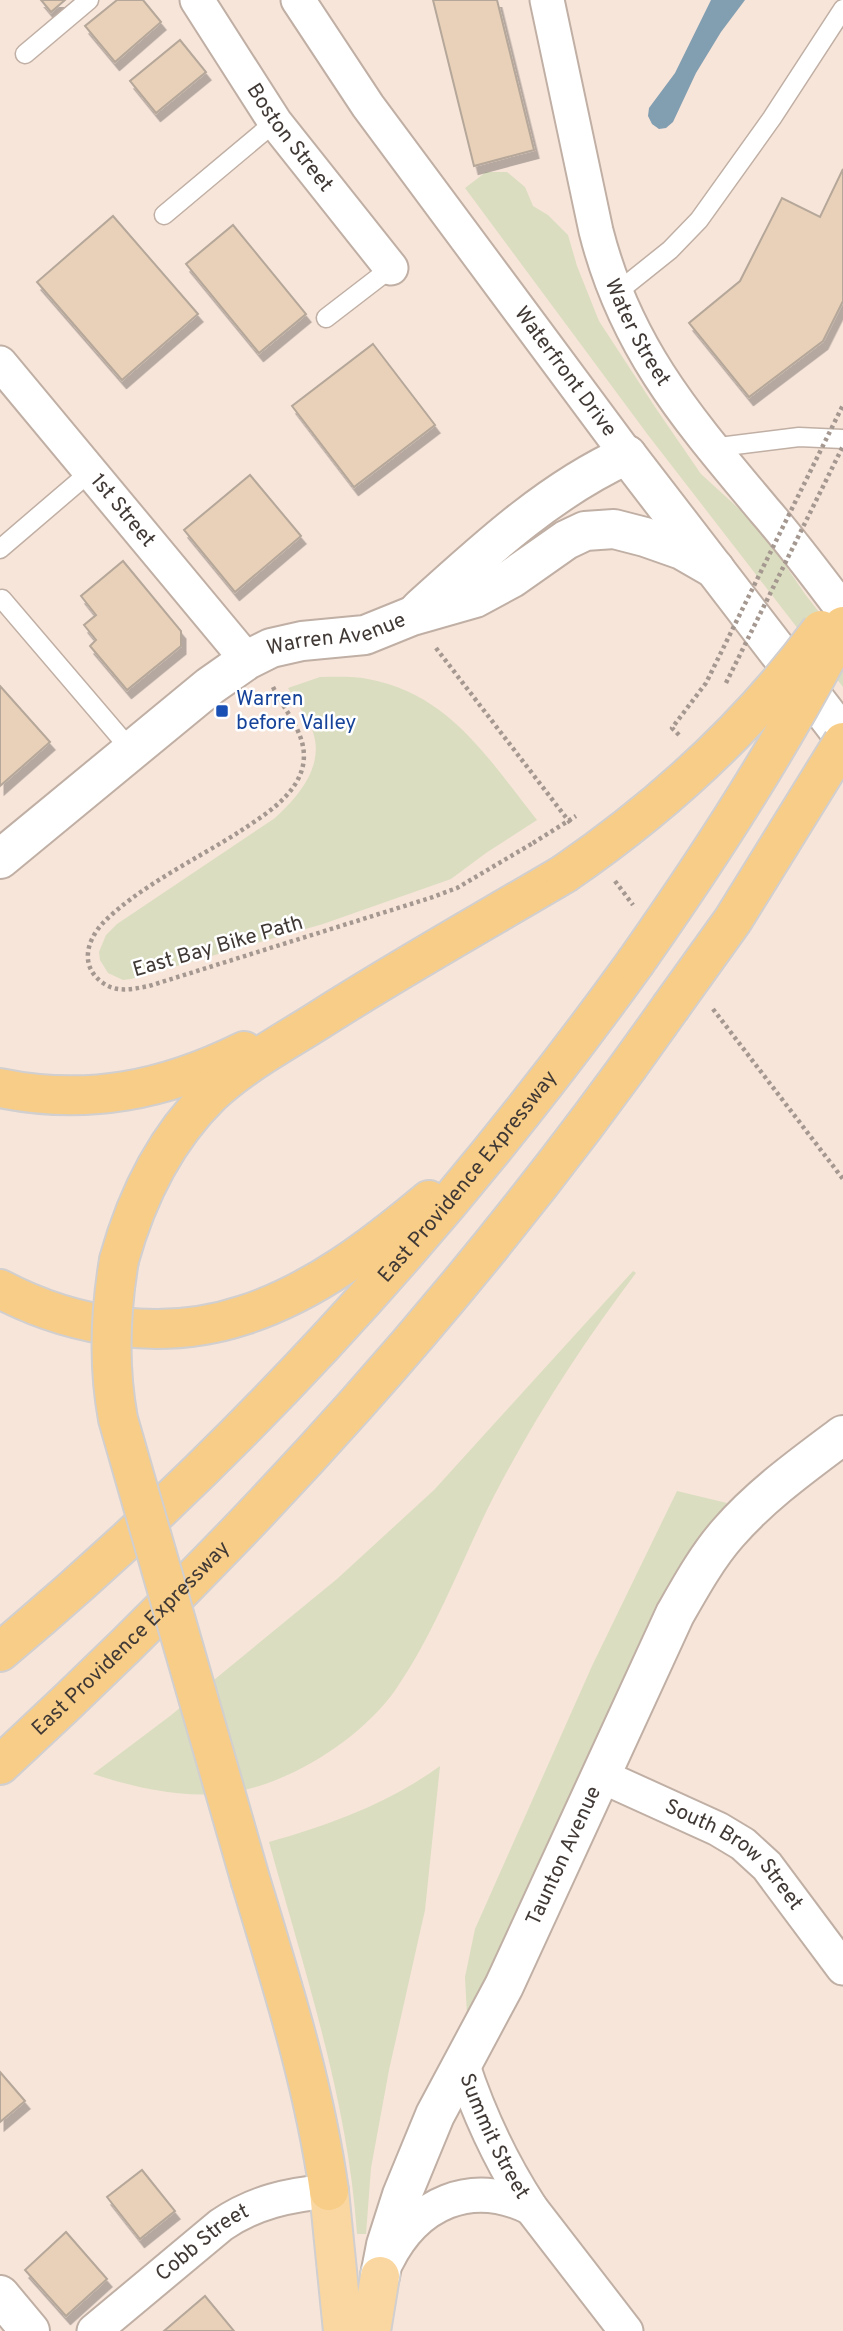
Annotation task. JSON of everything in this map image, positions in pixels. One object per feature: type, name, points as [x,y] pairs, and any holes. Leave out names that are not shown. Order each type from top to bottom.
[{"type":"highway","points":[[343,2331],[324,2152],[307,2073],[118,1419],[110,1358],[114,1293],[128,1228],[153,1173],[189,1119],[237,1072],[368,989],[564,874],[662,801],[710,758],[758,708],[843,600]]},
{"type":"highway","name":"East Providence Expressway","points":[[0,1652],[78,1585],[264,1408],[440,1215],[544,1085],[635,963],[749,793],[843,626]]},
{"type":"highway","name":"East Providence Expressway","points":[[0,1765],[152,1622],[325,1442],[496,1241],[575,1139],[740,909],[843,742]]},
{"type":"highway","points":[[0,1088],[46,1095],[76,1096],[104,1095],[159,1084],[222,1061],[368,989]]},
{"type":"highway","points":[[0,1289],[70,1318],[138,1329],[175,1328],[243,1316],[284,1299],[321,1279],[394,1229],[464,1168],[544,1085]]},
{"type":"highway","name":"Taunton Avenue","points":[[371,2331],[380,2276]]},
{"type":"main road","points":[[566,540],[603,501],[617,479],[627,455]]},
{"type":"main road","points":[[412,616],[475,559],[541,508],[592,473],[627,455]]},
{"type":"main road","name":"Waterfront Drive","points":[[627,455],[843,736]]},
{"type":"main road","name":"Warren Avenue","points":[[0,859],[210,686],[258,653],[286,643],[365,635],[412,616],[475,598],[512,578],[566,540],[585,531],[614,529],[665,543],[715,569]]},
{"type":"main road","name":"Taunton Avenue","points":[[380,2276],[386,2245],[412,2169],[435,2115],[504,1986],[675,1614],[728,1533],[770,1492],[843,1435]]},
{"type":"main road","points":[[0,2295],[30,2331]]},
{"type":"street","name":"Boston Street","points":[[197,0],[275,122],[391,268]]},
{"type":"street","name":"Waterfront Drive","points":[[298,0],[360,96],[627,455]]},
{"type":"street","name":"Water Street","points":[[547,0],[596,231],[615,294],[638,342],[674,400],[843,610]]},
{"type":"street","name":"1st Street","points":[[0,363],[247,660]]},
{"type":"street","name":"South Brow Street","points":[[599,1776],[718,1829],[743,1844],[766,1866],[843,1968]]},
{"type":"street","name":"Summit Street","points":[[462,2063],[481,2118],[531,2208],[626,2331]]},
{"type":"street","name":"Cobb Street","points":[[93,2331],[239,2213],[271,2199],[293,2194],[329,2192]]},
{"type":"street","name":"Summit Street","points":[[380,2276],[393,2250],[408,2230],[450,2200],[468,2195],[493,2195],[509,2198],[531,2208]]},
{"type":"lane","points":[[25,54],[89,0]]},
{"type":"lane","points":[[615,294],[670,250],[699,220],[772,118],[843,9]]},
{"type":"lane","points":[[164,215],[275,122]]},
{"type":"lane","points":[[326,318],[391,268]]},
{"type":"lane","points":[[711,448],[799,437],[843,439]]},
{"type":"lane","points":[[0,550],[90,472]]},
{"type":"lane","points":[[2,599],[131,751]]},
{"type":"path","points":[[684,740],[672,728],[706,683],[843,405]]},
{"type":"path","points":[[726,683],[843,446]]},
{"type":"path","points":[[412,616],[573,826]]},
{"type":"path","name":"East Bay Bike Path","points":[[274,691],[301,738],[303,763],[296,784],[254,822],[139,895],[103,924],[93,936],[87,955],[92,971],[102,982],[118,989],[149,986],[430,898],[457,888],[587,809]]},
{"type":"path","points":[[615,881],[640,914]]},
{"type":"path","points":[[708,1002],[843,1179]]},
{"type":"green space","points":[[486,172],[507,172],[525,187],[533,206],[548,215],[568,235],[599,321],[657,410],[701,474],[759,527],[843,643],[843,687],[648,435],[465,188]]},
{"type":"green space","points":[[320,677],[368,679],[397,687],[445,714],[484,753],[537,820],[451,879],[323,924],[131,979],[123,980],[108,973],[100,960],[99,952],[106,935],[117,924],[275,818],[302,789],[313,766],[315,740],[311,727],[288,688]]},
{"type":"green space","points":[[633,1271],[636,1273],[560,1381],[526,1438],[482,1520],[436,1619],[410,1667],[381,1708],[362,1727],[293,1773],[242,1790],[202,1795],[171,1792],[139,1787],[93,1774],[170,1716],[337,1579],[434,1490]]},
{"type":"green space","points":[[677,1491],[727,1503],[701,1535],[654,1610],[472,2013],[467,2015],[465,1977],[475,1929],[592,1666]]},
{"type":"green space","points":[[440,1766],[425,1910],[389,2070],[371,2168],[366,2234],[357,2234],[344,2134],[323,2036],[269,1842],[358,1812],[400,1791]]},
{"type":"water","points":[[711,0],[745,0],[696,73],[673,122],[666,128],[659,129],[652,124],[648,116],[649,108],[675,73]]},
{"type":"building","points":[[41,0],[65,0],[51,12]]},
{"type":"building","points":[[117,0],[143,0],[161,22],[115,62],[85,26]]},
{"type":"building","points":[[433,0],[497,0],[534,150],[474,166]]},
{"type":"building","points":[[180,40],[206,72],[156,113],[130,81]]},
{"type":"building","points":[[843,169],[843,301],[823,341],[749,397],[689,323],[740,281],[782,198],[820,217]]},
{"type":"building","points":[[113,216],[198,314],[122,380],[37,282]]},
{"type":"building","points":[[233,225],[306,314],[259,353],[186,264]]},
{"type":"building","points":[[373,344],[435,425],[354,487],[292,406]]},
{"type":"building","points":[[250,475],[301,536],[235,592],[184,530]]},
{"type":"building","points":[[123,561],[181,631],[181,646],[127,690],[90,646],[96,640],[84,625],[96,615],[81,596]]},
{"type":"building","points":[[0,686],[50,742],[0,786]]},
{"type":"building","points":[[0,2072],[25,2101],[0,2122]]},
{"type":"building","points":[[142,2170],[175,2211],[140,2239],[107,2197]]},
{"type":"building","points":[[66,2232],[107,2279],[66,2316],[25,2270]]},
{"type":"building","points":[[205,2296],[234,2331],[164,2331]]},
{"type":"place","name":"Warren before Valley","points":[[222,711]]}]
